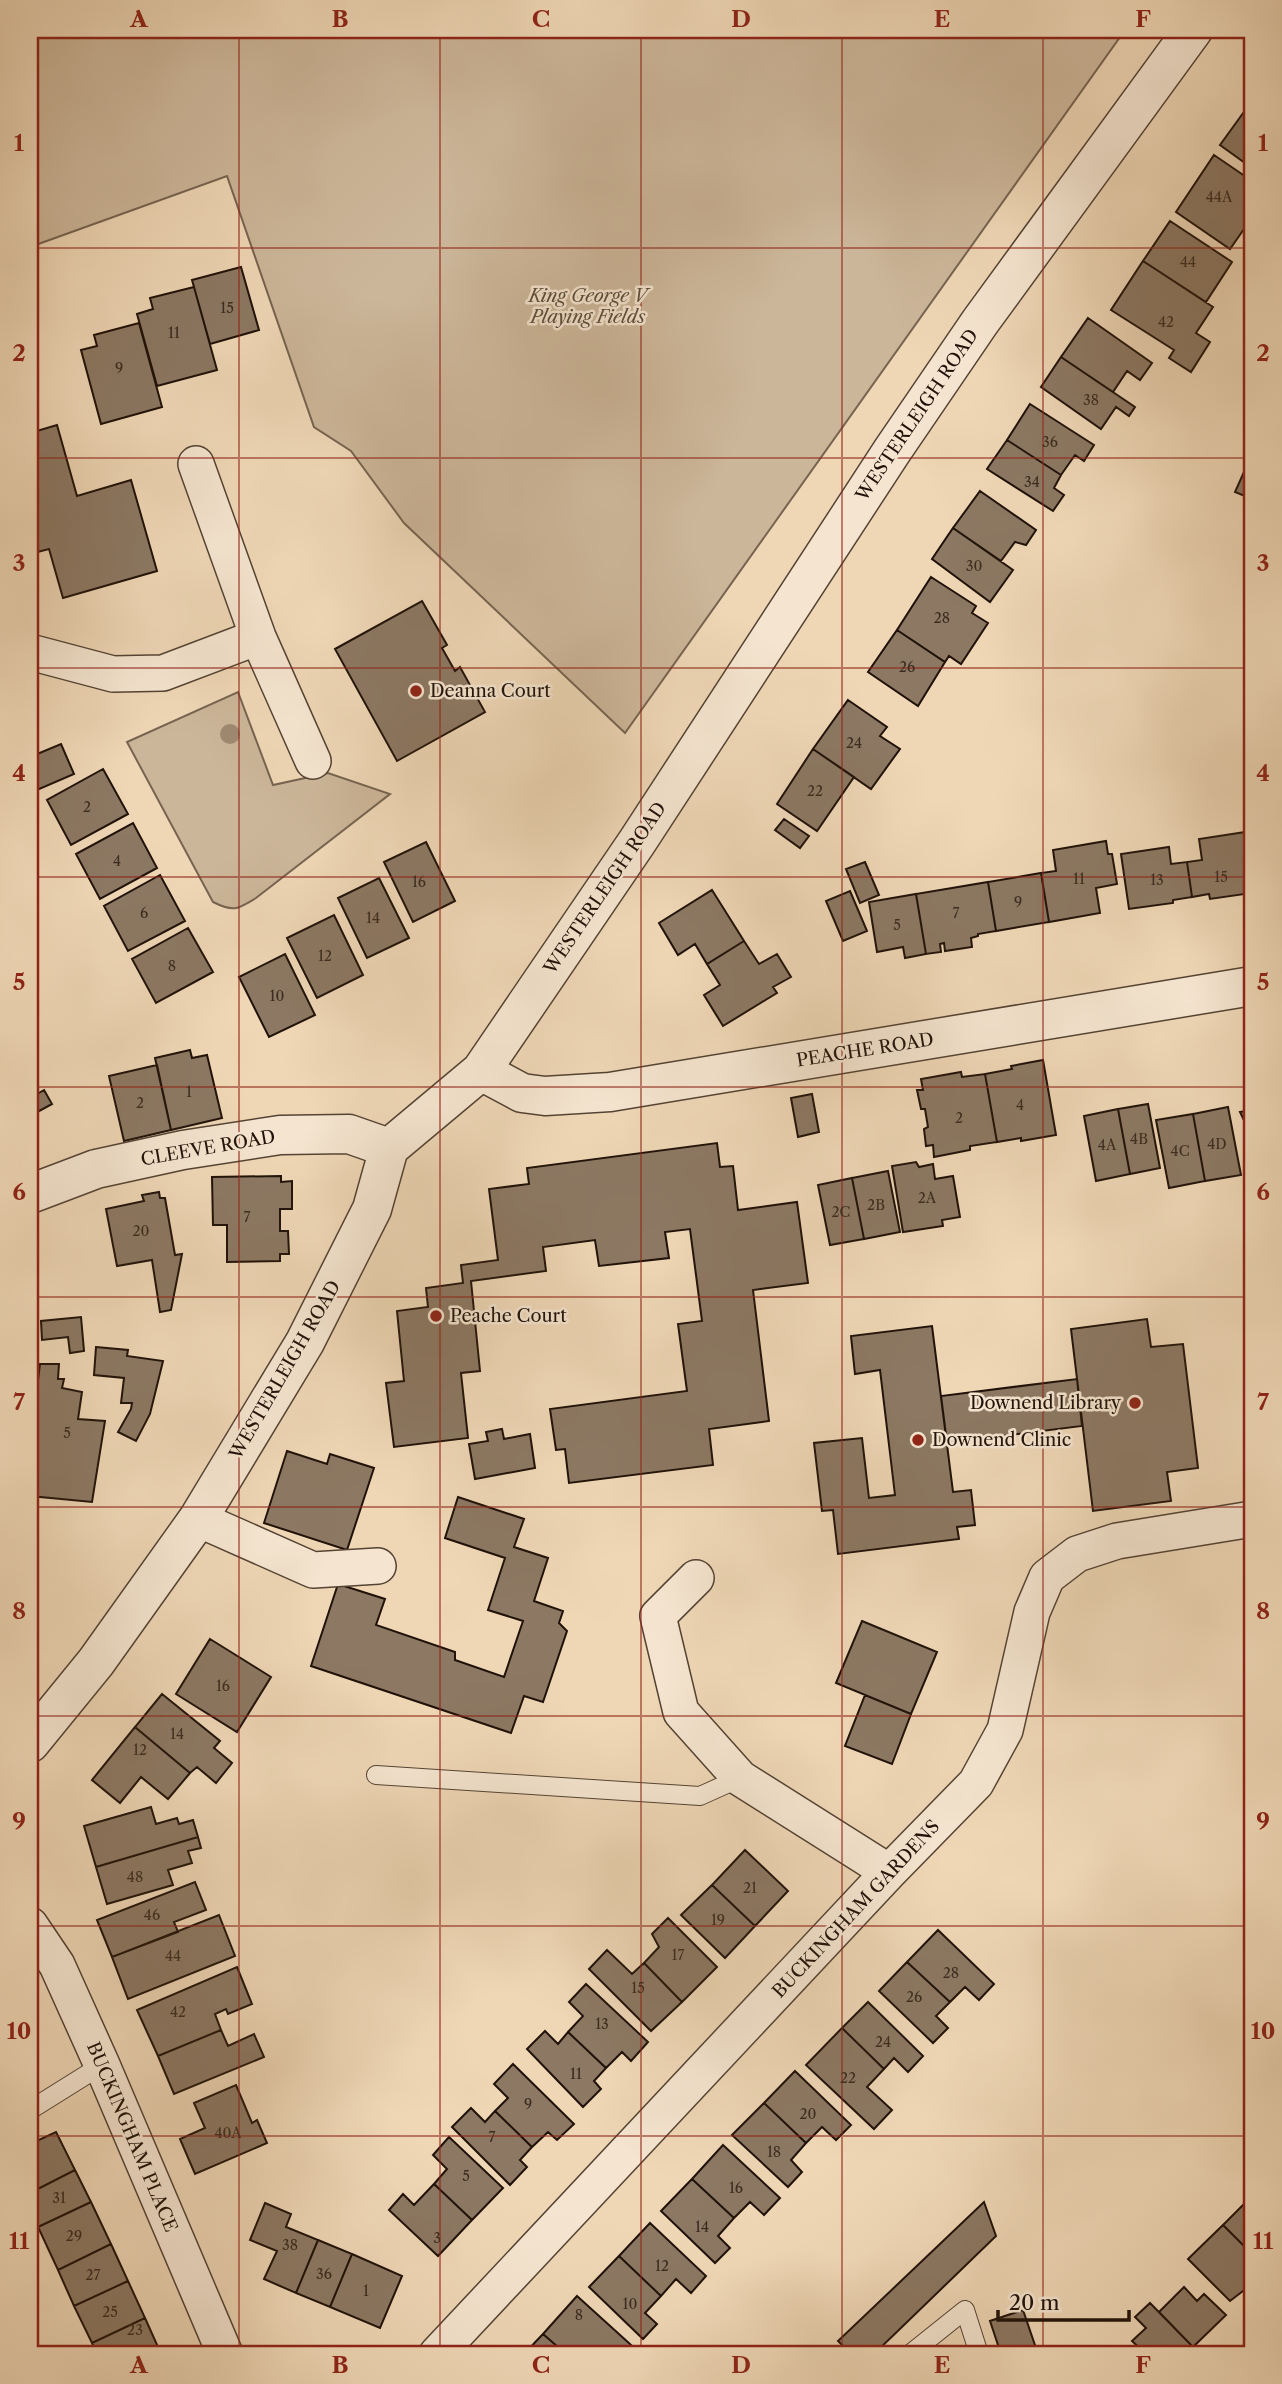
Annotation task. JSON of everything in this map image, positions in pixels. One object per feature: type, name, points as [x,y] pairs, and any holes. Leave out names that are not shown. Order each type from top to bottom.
[{"type":"street","name":"WESTERLEIGH ROAD","points":[[30,1743],[96,1662],[198,1519],[305,1342],[372,1209],[389,1148],[481,1071],[637,842],[899,440],[988,311],[1192,30]]},
{"type":"street","points":[[196,464],[258,637],[313,761]]},
{"type":"street","points":[[30,652],[113,674],[163,673],[258,637]]},
{"type":"street","name":"PEACHE ROAD","points":[[481,1071],[522,1093],[545,1096],[610,1092],[1252,986]]},
{"type":"street","name":"CLEEVE ROAD","points":[[30,1194],[96,1169],[183,1150],[280,1135],[349,1134],[389,1148]]},
{"type":"street","points":[[198,1519],[313,1570],[378,1566]]},
{"type":"street","name":"BUCKINGHAM GARDENS","points":[[437,2354],[889,1872],[976,1783],[1005,1730],[1032,1612],[1047,1577],[1076,1554],[1117,1541],[1252,1519]]},
{"type":"street","points":[[696,1578],[658,1616],[681,1712],[740,1778],[889,1872]]},
{"type":"street","name":"BUCKINGHAM PLACE","points":[[30,1925],[57,1965],[225,2354]]},
{"type":"lane","points":[[376,1775],[700,1796],[740,1778]]},
{"type":"lane","points":[[30,2109],[102,2065]]},
{"type":"lane","points":[[910,2354],[965,2311],[979,2354]]},
{"type":"green space","name":"King George V Playing Fields","points":[[30,30],[1125,30],[625,733],[404,523],[351,451],[314,427],[227,176],[30,247]]},
{"type":"green space","points":[[238,692],[273,785],[328,773],[390,794],[256,898],[239,907],[230,908],[213,902],[127,742]]},
{"type":"building","points":[[1246,109],[1252,113],[1252,168],[1220,145]]},
{"type":"building","points":[[1214,155],[1252,181],[1252,234],[1244,229],[1230,249],[1176,212]]},
{"type":"building","points":[[1170,221],[1232,262],[1206,302],[1143,261]]},
{"type":"building","points":[[1143,261],[1213,307],[1196,333],[1210,342],[1191,372],[1169,358],[1174,350],[1111,310]]},
{"type":"building","points":[[241,267],[259,330],[210,344],[192,280]]},
{"type":"building","points":[[194,287],[217,370],[157,386],[137,314],[153,309],[150,298]]},
{"type":"building","points":[[1088,318],[1152,363],[1140,380],[1127,371],[1113,392],[1061,357]]},
{"type":"building","points":[[139,323],[162,407],[101,424],[81,350],[97,346],[94,335]]},
{"type":"building","points":[[1061,357],[1135,407],[1129,416],[1116,407],[1101,429],[1041,387]]},
{"type":"building","points":[[1030,404],[1094,445],[1084,461],[1075,455],[1061,475],[1007,440]]},
{"type":"building","points":[[57,425],[77,496],[131,480],[157,571],[63,598],[49,549],[30,554],[30,433]]},
{"type":"building","points":[[1007,440],[1061,475],[1054,488],[1064,495],[1053,511],[987,469]]},
{"type":"building","points":[[1248,463],[1252,464],[1252,499],[1235,492]]},
{"type":"building","points":[[980,491],[1036,530],[1026,545],[1015,542],[1001,561],[953,528]]},
{"type":"building","points":[[953,528],[1013,570],[990,602],[932,559]]},
{"type":"building","points":[[931,577],[976,606],[972,613],[988,623],[961,664],[949,656],[945,662],[897,630]]},
{"type":"building","name":"Deanna Court","points":[[422,601],[447,645],[442,648],[455,671],[460,667],[485,712],[397,761],[335,649]]},
{"type":"building","points":[[897,630],[945,662],[918,706],[868,672]]},
{"type":"building","points":[[848,700],[887,727],[880,736],[900,749],[871,789],[813,749]]},
{"type":"building","points":[[61,744],[74,774],[30,793],[30,757]]},
{"type":"building","points":[[813,749],[854,777],[817,831],[777,804]]},
{"type":"building","points":[[103,769],[128,814],[71,845],[47,800]]},
{"type":"building","points":[[784,819],[809,836],[800,848],[775,830]]},
{"type":"building","points":[[133,823],[157,868],[100,899],[76,854]]},
{"type":"building","points":[[1252,831],[1252,893],[1210,899],[1209,894],[1192,897],[1187,862],[1202,860],[1199,839]]},
{"type":"building","points":[[1106,841],[1108,854],[1112,854],[1117,884],[1096,888],[1100,913],[1049,922],[1041,873],[1056,871],[1053,850]]},
{"type":"building","points":[[426,842],[455,901],[413,922],[384,862]]},
{"type":"building","points":[[1169,847],[1171,864],[1187,862],[1192,897],[1173,900],[1173,903],[1129,909],[1121,854]]},
{"type":"building","points":[[865,862],[879,895],[860,903],[846,869]]},
{"type":"building","points":[[1041,873],[1049,922],[996,931],[988,882]]},
{"type":"building","points":[[160,875],[185,921],[128,951],[104,906]]},
{"type":"building","points":[[379,878],[409,938],[367,958],[338,898]]},
{"type":"building","points":[[988,882],[996,931],[971,938],[972,947],[945,951],[944,943],[940,944],[941,952],[926,954],[916,894]]},
{"type":"building","points":[[712,890],[744,941],[707,964],[695,944],[678,955],[659,923]]},
{"type":"building","points":[[850,891],[867,931],[843,941],[826,901]]},
{"type":"building","points":[[916,894],[926,954],[905,958],[903,947],[877,952],[869,902]]},
{"type":"building","points":[[334,915],[363,975],[317,998],[287,938]]},
{"type":"building","points":[[188,928],[213,972],[156,1003],[132,959]]},
{"type":"building","points":[[744,941],[759,964],[777,954],[791,977],[773,987],[777,993],[723,1026],[704,995],[720,985],[707,964]]},
{"type":"building","points":[[285,954],[315,1015],[269,1037],[239,977]]},
{"type":"building","points":[[190,1050],[192,1058],[207,1055],[222,1118],[171,1130],[155,1058]]},
{"type":"building","points":[[1043,1060],[1056,1135],[997,1142],[985,1074]]},
{"type":"building","points":[[157,1065],[171,1130],[124,1141],[109,1076]]},
{"type":"building","points":[[961,1072],[962,1077],[985,1074],[997,1142],[970,1146],[970,1150],[934,1157],[933,1145],[926,1146],[924,1129],[928,1127],[925,1109],[921,1109],[917,1090],[923,1090],[921,1079]]},
{"type":"building","points":[[44,1090],[52,1104],[30,1116],[30,1094],[32,1097]]},
{"type":"building","points":[[812,1094],[819,1132],[798,1137],[791,1098]]},
{"type":"building","points":[[1148,1104],[1160,1168],[1130,1174],[1118,1109]]},
{"type":"building","points":[[1228,1107],[1241,1175],[1205,1181],[1193,1114]]},
{"type":"building","points":[[1118,1109],[1130,1174],[1096,1181],[1084,1116]]},
{"type":"building","points":[[1252,1110],[1252,1135],[1251,1135],[1240,1112]]},
{"type":"building","points":[[1193,1114],[1205,1181],[1169,1188],[1156,1120]]},
{"type":"building","name":"Peache Court","points":[[717,1143],[720,1167],[733,1166],[738,1210],[797,1202],[808,1283],[753,1290],[769,1421],[709,1429],[713,1465],[569,1483],[565,1449],[556,1450],[550,1409],[687,1391],[678,1324],[702,1321],[690,1229],[665,1232],[669,1258],[599,1266],[595,1240],[543,1247],[546,1271],[471,1281],[480,1371],[461,1373],[468,1438],[394,1447],[386,1383],[404,1381],[397,1311],[428,1307],[426,1288],[463,1283],[461,1265],[498,1260],[489,1189],[529,1184],[527,1168]]},
{"type":"building","points":[[916,1162],[919,1167],[933,1164],[935,1179],[953,1176],[960,1217],[942,1220],[943,1226],[903,1232],[892,1166]]},
{"type":"building","points":[[888,1171],[900,1232],[864,1239],[852,1178]]},
{"type":"building","points":[[281,1176],[281,1182],[292,1181],[292,1209],[280,1209],[280,1231],[288,1231],[289,1254],[280,1254],[280,1261],[227,1262],[227,1225],[213,1225],[212,1177]]},
{"type":"building","points":[[852,1178],[864,1239],[830,1245],[818,1185]]},
{"type":"building","points":[[159,1192],[160,1198],[165,1198],[175,1255],[182,1254],[171,1310],[160,1312],[152,1260],[117,1266],[106,1209],[144,1201],[142,1195]]},
{"type":"building","points":[[81,1317],[84,1351],[70,1353],[68,1337],[42,1340],[41,1321]]},
{"type":"building","name":"Downend Library","points":[[1147,1319],[1151,1347],[1183,1344],[1198,1468],[1167,1472],[1171,1501],[1093,1511],[1071,1329]]},
{"type":"building","name":"Downend Clinic","points":[[932,1326],[953,1492],[971,1490],[975,1525],[957,1527],[959,1539],[838,1554],[833,1510],[822,1511],[814,1443],[862,1438],[869,1498],[895,1495],[880,1370],[855,1374],[851,1336]]},
{"type":"building","points":[[96,1347],[128,1350],[127,1356],[163,1361],[150,1414],[136,1441],[118,1432],[132,1403],[121,1403],[124,1378],[94,1375]]},
{"type":"building","points":[[40,1364],[59,1364],[58,1379],[64,1379],[62,1388],[82,1392],[78,1419],[105,1421],[92,1502],[30,1496],[30,1445]]},
{"type":"building","points":[[1077,1379],[1082,1426],[947,1443],[941,1396]]},
{"type":"building","points":[[502,1429],[504,1439],[530,1434],[535,1468],[475,1479],[469,1444],[488,1441],[486,1432]]},
{"type":"building","points":[[287,1451],[327,1464],[330,1454],[374,1468],[347,1550],[264,1523]]},
{"type":"building","points":[[458,1497],[524,1519],[514,1547],[548,1558],[534,1601],[563,1611],[559,1623],[567,1631],[543,1702],[524,1696],[511,1733],[311,1666],[338,1584],[385,1599],[376,1625],[455,1652],[455,1660],[504,1677],[523,1621],[488,1610],[505,1558],[445,1538]]},
{"type":"building","points":[[862,1621],[937,1652],[911,1714],[836,1683]]},
{"type":"building","points":[[210,1639],[271,1677],[237,1732],[176,1694]]},
{"type":"building","points":[[162,1694],[220,1741],[214,1748],[232,1763],[216,1783],[197,1767],[190,1773],[135,1727]]},
{"type":"building","points":[[865,1695],[911,1714],[892,1764],[845,1746]]},
{"type":"building","points":[[135,1727],[190,1773],[168,1799],[141,1777],[120,1803],[92,1780]]},
{"type":"building","points":[[151,1807],[156,1824],[177,1818],[179,1824],[193,1820],[198,1837],[96,1867],[84,1826]]},
{"type":"building","points":[[198,1837],[201,1848],[188,1851],[192,1863],[168,1870],[173,1885],[107,1904],[96,1867]]},
{"type":"building","points":[[745,1850],[788,1891],[755,1926],[712,1885]]},
{"type":"building","points":[[195,1882],[206,1910],[174,1922],[178,1932],[112,1957],[97,1920]]},
{"type":"building","points":[[712,1885],[755,1926],[725,1958],[681,1915]]},
{"type":"building","points":[[219,1915],[235,1956],[128,1999],[112,1957]]},
{"type":"building","points":[[668,1918],[717,1967],[682,2002],[644,1963],[659,1947],[652,1934]]},
{"type":"building","points":[[938,1930],[994,1984],[979,2000],[965,1987],[950,2002],[907,1962]]},
{"type":"building","points":[[607,1950],[632,1974],[644,1963],[682,2002],[651,2031],[589,1969]]},
{"type":"building","points":[[907,1962],[950,2002],[936,2016],[948,2028],[933,2043],[879,1991]]},
{"type":"building","points":[[237,1967],[252,2004],[228,2014],[226,2009],[215,2014],[221,2030],[158,2056],[137,2010]]},
{"type":"building","points":[[586,1984],[648,2042],[631,2061],[622,2052],[606,2068],[568,2032],[583,2016],[569,2002]]},
{"type":"building","points":[[868,2002],[923,2056],[908,2072],[894,2058],[884,2069],[842,2028]]},
{"type":"building","points":[[842,2028],[884,2069],[867,2087],[892,2110],[874,2129],[806,2065]]},
{"type":"building","points":[[221,2030],[228,2046],[254,2034],[264,2057],[174,2094],[158,2056]]},
{"type":"building","points":[[545,2031],[558,2044],[568,2032],[606,2068],[594,2081],[601,2089],[583,2107],[527,2049]]},
{"type":"building","points":[[513,2064],[574,2124],[557,2140],[548,2132],[532,2147],[495,2111],[508,2098],[494,2084]]},
{"type":"building","points":[[795,2071],[851,2125],[836,2140],[822,2127],[806,2143],[764,2103]]},
{"type":"building","points":[[236,2085],[252,2123],[257,2120],[267,2143],[195,2174],[180,2139],[205,2128],[194,2103]]},
{"type":"building","points":[[764,2103],[806,2143],[791,2160],[802,2172],[788,2187],[732,2135]]},
{"type":"building","points":[[471,2108],[485,2122],[495,2111],[532,2147],[520,2160],[527,2167],[510,2185],[452,2127]]},
{"type":"building","points":[[56,2132],[75,2170],[30,2193],[30,2144]]},
{"type":"building","points":[[449,2137],[503,2188],[472,2220],[434,2184],[447,2169],[433,2155]]},
{"type":"building","points":[[723,2145],[780,2198],[764,2215],[750,2202],[734,2218],[692,2179]]},
{"type":"building","points":[[75,2170],[91,2202],[38,2227],[30,2210],[30,2193]]},
{"type":"building","points":[[692,2179],[734,2218],[718,2236],[730,2248],[715,2263],[661,2211]]},
{"type":"building","points":[[434,2184],[472,2220],[438,2256],[389,2210],[403,2194],[414,2205]]},
{"type":"building","points":[[1249,2199],[1252,2202],[1252,2254],[1223,2225]]},
{"type":"building","points":[[91,2202],[111,2244],[58,2270],[38,2227]]},
{"type":"building","points":[[984,2202],[996,2236],[874,2354],[851,2354],[838,2341]]},
{"type":"building","points":[[265,2203],[291,2214],[286,2227],[318,2240],[296,2293],[264,2279],[277,2251],[250,2240]]},
{"type":"building","points":[[650,2223],[706,2276],[691,2293],[676,2279],[661,2296],[619,2256]]},
{"type":"building","points":[[1223,2225],[1252,2254],[1252,2284],[1230,2301],[1188,2259]]},
{"type":"building","points":[[318,2240],[352,2254],[330,2307],[296,2293]]},
{"type":"building","points":[[111,2244],[128,2281],[74,2306],[58,2270]]},
{"type":"building","points":[[352,2254],[402,2276],[380,2328],[330,2307]]},
{"type":"building","points":[[619,2256],[661,2296],[645,2313],[657,2324],[643,2339],[589,2287]]},
{"type":"building","points":[[128,2281],[145,2318],[92,2343],[74,2306]]},
{"type":"building","points":[[1184,2287],[1197,2301],[1204,2294],[1226,2315],[1193,2347],[1159,2312]]},
{"type":"building","points":[[577,2296],[641,2354],[566,2354],[543,2334]]},
{"type":"building","points":[[1150,2303],[1193,2347],[1185,2354],[1146,2354],[1132,2341],[1146,2328],[1135,2317]]},
{"type":"building","points":[[1023,2310],[1038,2354],[1001,2354],[990,2321]]},
{"type":"building","points":[[145,2318],[158,2347],[142,2354],[97,2354],[92,2343]]},
{"type":"building","points":[[543,2334],[566,2354],[524,2354]]},
{"type":"place","name":"Deanna Court","points":[[416,691]]},
{"type":"place","name":"Peache Court","points":[[436,1316]]},
{"type":"place","name":"Downend Library","points":[[1135,1403]]},
{"type":"place","name":"Downend Clinic","points":[[918,1440]]}]
